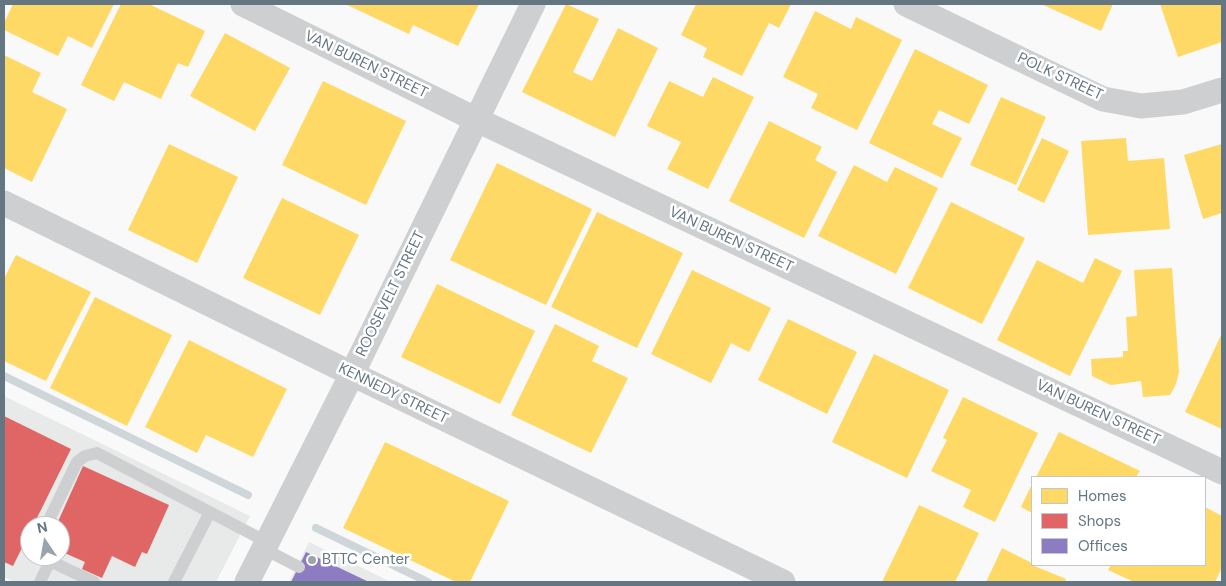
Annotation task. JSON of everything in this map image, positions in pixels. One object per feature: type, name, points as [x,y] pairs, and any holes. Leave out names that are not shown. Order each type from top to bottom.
[{"type":"street","name":"VAN BUREN STREET","points":[[243,4],[475,119],[1222,472]]},
{"type":"street","name":"ROOSEVELT STREET","points":[[246,582],[352,374],[532,4]]},
{"type":"street","name":"POLK STREET","points":[[906,4],[1103,99],[1141,106],[1183,102],[1222,90]]},
{"type":"street","name":"KENNEDY STREET","points":[[4,203],[352,374],[783,582]]},
{"type":"lane","points":[[51,516],[77,462],[85,456],[97,453],[210,512],[299,567]]},
{"type":"lane","points":[[174,582],[210,512]]},
{"type":"lane","points":[[40,582],[46,566]]},
{"type":"lane","points":[[64,566],[94,582]]},
{"type":"shaded area","points":[[4,396],[250,516],[216,582],[14,582],[4,577]]},
{"type":"shaded area","name":"BTTC Center","points":[[309,542],[391,582],[289,582]]},
{"type":"building: Homes","points":[[13,4],[114,4],[92,48],[68,36],[58,56],[4,30],[4,23]]},
{"type":"building: Homes","points":[[121,4],[149,4],[205,31],[188,67],[178,63],[161,99],[124,82],[114,101],[81,85]]},
{"type":"building: Homes","points":[[345,4],[479,4],[458,46],[413,25],[409,34]]},
{"type":"building: Homes","points":[[566,4],[599,19],[573,72],[592,81],[618,28],[658,48],[615,137],[522,92]]},
{"type":"building: Homes","points":[[696,4],[791,4],[779,28],[769,23],[742,76],[703,57],[707,48],[681,35]]},
{"type":"building: Homes","points":[[1041,4],[1113,4],[1101,31]]},
{"type":"building: Homes","points":[[1160,4],[1222,4],[1222,42],[1178,57]]},
{"type":"building: Homes","points":[[815,11],[851,29],[856,17],[902,40],[857,130],[811,108],[818,94],[783,77]]},
{"type":"building: Homes","points":[[225,33],[290,68],[255,131],[190,96]]},
{"type":"building: Homes","points":[[915,49],[988,85],[969,124],[939,110],[932,124],[962,138],[942,178],[869,143]]},
{"type":"building: Homes","points":[[4,55],[41,73],[32,92],[67,109],[32,182],[4,168]]},
{"type":"building: Homes","points":[[713,77],[754,97],[708,189],[667,169],[681,142],[647,126],[669,81],[703,97]]},
{"type":"building: Homes","points":[[323,81],[406,121],[366,205],[282,165]]},
{"type":"building: Homes","points":[[1001,97],[1046,117],[1016,185],[970,165]]},
{"type":"building: Homes","points":[[769,121],[822,147],[815,160],[837,172],[804,238],[729,201]]},
{"type":"building: Homes","points":[[1042,138],[1069,151],[1044,203],[1017,190]]},
{"type":"building: Homes","points":[[1126,138],[1128,161],[1164,158],[1170,229],[1088,235],[1081,141]]},
{"type":"building: Homes","points":[[169,144],[238,177],[197,263],[128,230]]},
{"type":"building: Homes","points":[[1222,144],[1222,213],[1203,219],[1184,155]]},
{"type":"building: Homes","points":[[497,163],[592,209],[546,305],[450,260]]},
{"type":"building: Homes","points":[[854,165],[887,182],[895,167],[938,188],[896,274],[818,236]]},
{"type":"building: Homes","points":[[282,198],[359,235],[320,315],[243,278]]},
{"type":"building: Homes","points":[[951,202],[1025,238],[982,324],[908,288]]},
{"type":"building: Homes","points":[[597,212],[683,253],[637,348],[551,307]]},
{"type":"building: Homes","points":[[16,255],[91,292],[46,381],[4,361],[4,279]]},
{"type":"building: Homes","points":[[1095,258],[1122,271],[1070,376],[997,340],[1037,260],[1083,283]]},
{"type":"building: Homes","points":[[1172,268],[1179,372],[1176,384],[1170,395],[1143,397],[1141,381],[1111,385],[1092,376],[1091,359],[1123,357],[1123,351],[1128,351],[1126,317],[1137,316],[1134,270]]},
{"type":"building: Homes","points":[[692,270],[771,308],[749,352],[731,343],[711,383],[651,354]]},
{"type":"building: Homes","points":[[437,284],[535,331],[500,404],[401,357]]},
{"type":"building: Homes","points":[[95,297],[172,335],[127,426],[50,388]]},
{"type":"building: Homes","points":[[788,319],[857,352],[827,414],[758,380]]},
{"type":"building: Homes","points":[[555,324],[599,346],[592,361],[628,378],[591,453],[511,415]]},
{"type":"building: Homes","points":[[1222,333],[1222,429],[1185,412]]},
{"type":"building: Homes","points":[[189,340],[287,389],[253,457],[206,435],[197,453],[145,427]]},
{"type":"building: Homes","points":[[874,354],[949,390],[907,478],[832,442]]},
{"type":"building: Homes","points":[[963,397],[1038,433],[995,522],[963,507],[971,490],[931,471],[947,440],[943,438]]},
{"type":"building: Homes","points":[[1059,432],[1140,471],[1137,476],[1037,476]]},
{"type":"building: Homes","points":[[385,442],[509,501],[470,582],[456,582],[343,528]]},
{"type":"building: Homes","points":[[1031,486],[1031,512],[1021,507]]},
{"type":"building: Homes","points":[[919,505],[979,533],[955,582],[882,582]]},
{"type":"building: Homes","points":[[1206,508],[1222,516],[1222,568],[1215,582],[1134,582],[1108,570],[1110,566],[1206,566]]},
{"type":"building: Homes","points":[[1002,548],[1031,562],[1031,566],[1066,579],[1065,582],[986,582]]},
{"type":"building: Shops","points":[[4,416],[71,449],[38,516],[20,516],[20,552],[13,566],[4,562]]},
{"type":"building: Shops","points":[[83,466],[169,505],[147,554],[142,552],[135,567],[112,556],[102,578],[82,569],[85,562],[70,555],[70,516],[60,516]]},
{"type":"building: Offices","name":"BTTC Center","points":[[306,552],[369,582],[291,582]]},
{"type":"waterway","points":[[4,376],[248,495]]},
{"type":"waterway","points":[[316,528],[428,582]]},
{"type":"place","name":"BTTC Center","points":[[312,560]]}]
